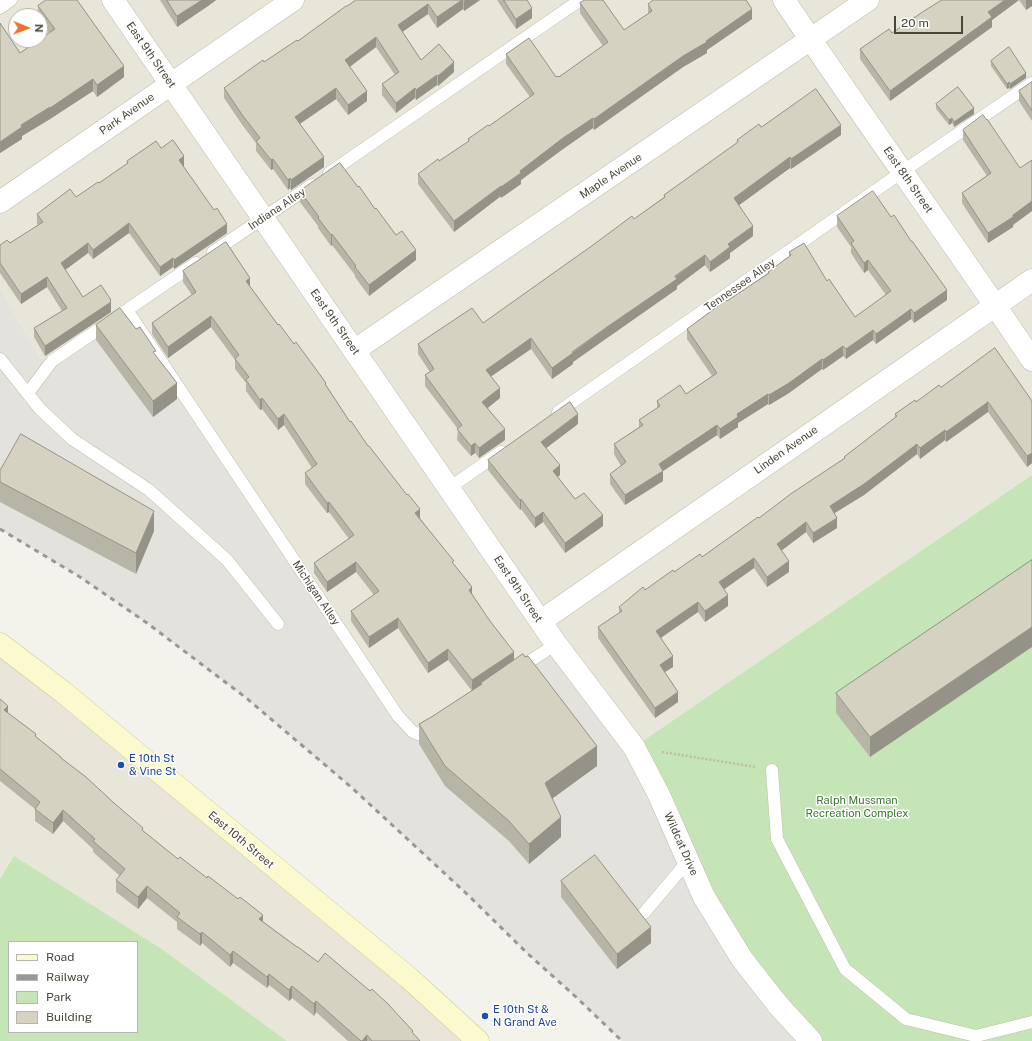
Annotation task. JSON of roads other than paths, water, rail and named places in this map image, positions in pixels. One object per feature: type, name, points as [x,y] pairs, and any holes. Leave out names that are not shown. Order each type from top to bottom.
[{"type":"main road","name":"East 10th Street","points":[[0,644],[63,692],[409,978],[478,1041]]},
{"type":"street","name":"East 9th Street","points":[[113,0],[556,644]]},
{"type":"street","name":"Park Avenue","points":[[0,202],[293,0]]},
{"type":"street","name":"East 8th Street","points":[[784,0],[1032,360]]},
{"type":"street","name":"Maple Avenue","points":[[354,350],[868,0]]},
{"type":"street","name":"Linden Avenue","points":[[540,621],[1032,280]]},
{"type":"street","name":"Wildcat Drive","points":[[556,644],[634,747],[659,795],[704,898],[742,959],[778,1005],[812,1041]]},
{"type":"lane","points":[[0,8],[11,0]]},
{"type":"lane","name":"Indiana Alley","points":[[28,393],[52,361],[264,218],[580,0]]},
{"type":"lane","name":"Tennessee Alley","points":[[546,420],[1032,83]]},
{"type":"lane","name":"Michigan Alley","points":[[127,310],[398,716],[413,732],[418,734],[429,730],[441,721]]},
{"type":"lane","points":[[0,359],[40,409],[72,439],[149,490],[227,560],[278,624]]},
{"type":"lane","points":[[449,488],[507,447]]},
{"type":"lane","points":[[510,674],[556,644]]},
{"type":"lane","points":[[772,770],[777,838],[845,969],[906,1019],[976,1036],[1032,1022]]},
{"type":"lane","points":[[644,913],[688,861]]},
{"type":"railway","points":[[0,529],[80,577],[147,623],[245,697],[351,787],[468,895],[527,953],[622,1041]]},
{"type":"place","name":"E 10th St & Vine St","points":[[121,765]]},
{"type":"place","name":"E 10th St & N Grand Ave","points":[[485,1016]]},
{"type":"park label","name":"Ralph Mussman Recreation Complex","points":[[857,807]]}]
